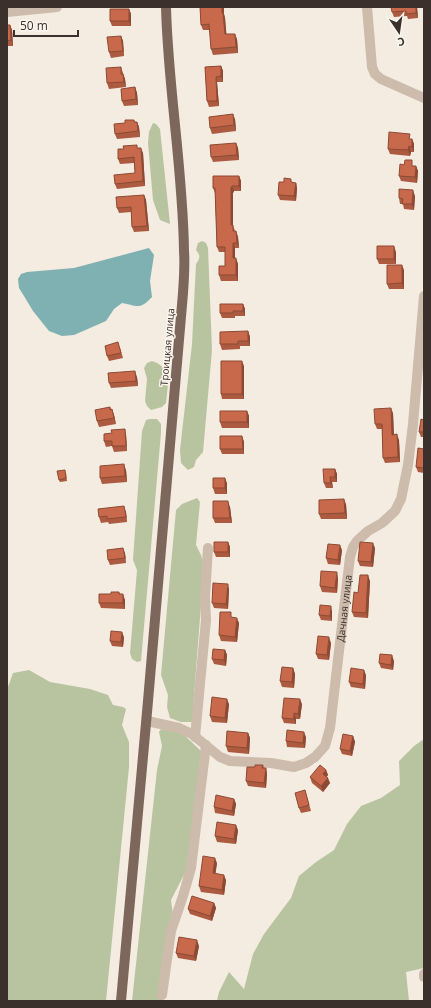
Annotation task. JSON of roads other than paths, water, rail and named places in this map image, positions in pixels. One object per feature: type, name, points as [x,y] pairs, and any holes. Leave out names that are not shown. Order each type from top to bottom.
[{"type":"main road","name":"Троицкая улица","points":[[121,1001],[180,349],[183,293],[184,251],[182,211],[169,64],[166,7]]},
{"type":"street","points":[[7,12],[57,7]]},
{"type":"street","points":[[367,7],[372,67],[375,74],[381,79],[424,98]]},
{"type":"street","name":"Дачная улица","points":[[147,721],[179,728],[195,736],[220,757],[230,761],[271,763],[294,767],[306,763],[315,757],[325,746],[330,728],[350,557],[353,547],[368,531],[382,524],[395,511],[401,499],[414,424],[424,296]]},
{"type":"street","points":[[195,736],[206,620],[205,597],[208,548]]},
{"type":"street","points":[[162,995],[171,931],[191,868],[206,745]]},
{"type":"water","points":[[149,248],[154,255],[150,281],[152,297],[144,304],[138,306],[122,303],[114,309],[106,321],[74,335],[62,336],[49,331],[33,311],[19,288],[18,279],[21,274],[27,272],[74,268]]}]
